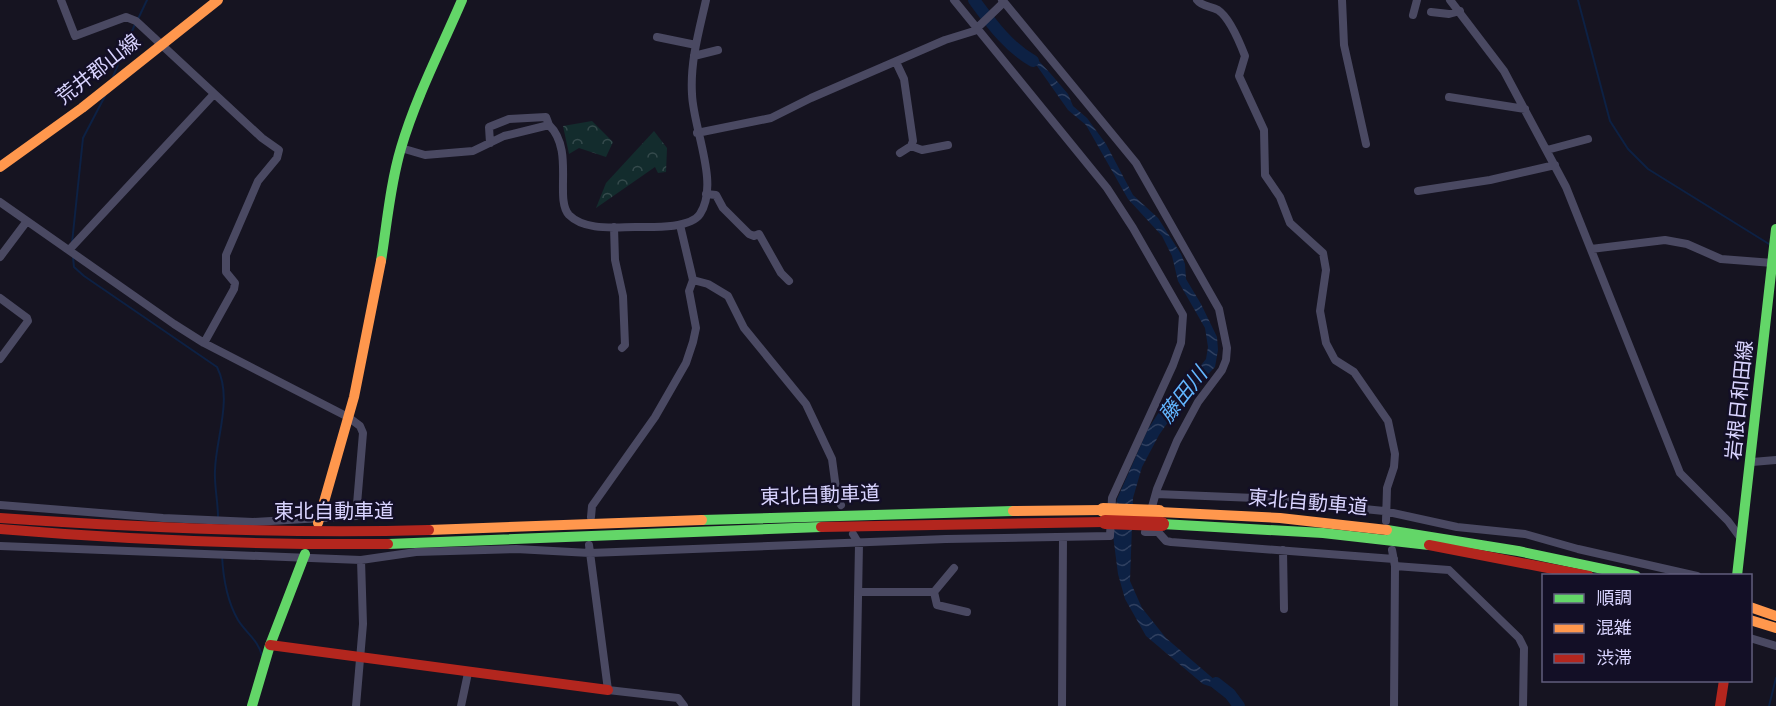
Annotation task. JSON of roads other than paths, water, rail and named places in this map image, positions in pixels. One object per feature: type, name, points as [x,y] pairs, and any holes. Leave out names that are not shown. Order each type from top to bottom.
[{"type":"main road","name":"荒井郡山線","points":[[0,167],[82,108],[218,0]]},
{"type":"main road","points":[[319,520],[348,417],[380,266],[390,193],[401,147],[410,119],[462,0]]},
{"type":"main road","name":"岩根日和田線","points":[[1737,574],[1752,462],[1776,229]]},
{"type":"main road","name":"東北自動車道","points":[[0,518],[159,529],[341,531],[489,528],[840,513],[1299,520],[1410,532],[1528,551],[1627,574]]},
{"type":"main road","name":"東北自動車道","points":[[0,529],[125,539],[314,543],[488,540],[1104,516]]},
{"type":"main road","name":"東北自動車道","points":[[1160,518],[1366,538],[1468,552],[1579,574]]},
{"type":"main road","points":[[252,706],[270,645],[304,556]]},
{"type":"main road","points":[[1752,609],[1776,616]]},
{"type":"main road","points":[[1752,621],[1776,628]]},
{"type":"main road","points":[[270,645],[608,690]]},
{"type":"main road","points":[[1720,706],[1724,682]]},
{"type":"street","points":[[61,0],[75,36],[126,17],[136,21],[279,153],[258,181],[226,255],[226,272],[235,283],[234,289],[204,343]]},
{"type":"street","points":[[490,143],[489,127],[509,119],[546,117],[550,120],[549,125],[563,156],[566,212],[579,222],[590,226],[680,225],[700,215],[706,194],[706,163],[697,133],[692,94],[694,56],[706,0]]},
{"type":"street","points":[[0,546],[361,560],[416,552],[859,544],[1110,536],[1112,498],[1173,365],[1180,343],[1183,315],[1107,188],[954,0]]},
{"type":"street","points":[[1197,0],[1199,3],[1220,11],[1238,40],[1245,56],[1240,68],[1240,80],[1258,113],[1266,139],[1265,175],[1276,190],[1290,224],[1323,253],[1326,270],[1320,310],[1332,356],[1354,372],[1388,422],[1395,454],[1394,467],[1386,488],[1384,512],[1386,521]]},
{"type":"street","points":[[1342,0],[1344,45],[1366,144]]},
{"type":"street","points":[[1413,15],[1417,0]]},
{"type":"street","points":[[1450,0],[1504,71],[1555,165],[1680,473],[1728,521],[1742,540]]},
{"type":"street","points":[[697,133],[771,118],[811,98],[977,27],[1002,3],[1136,163],[1219,309],[1227,348],[1226,360],[1222,370],[1187,421],[1156,494],[1146,532],[1158,532],[1166,541],[1171,542],[1283,550],[1449,570],[1519,638],[1524,648],[1523,706]]},
{"type":"street","points":[[1431,12],[1460,11]]},
{"type":"street","points":[[657,37],[696,45]]},
{"type":"street","points":[[694,56],[718,50]]},
{"type":"street","points":[[897,62],[904,79],[913,141],[911,146],[900,153]]},
{"type":"street","points":[[69,250],[213,94]]},
{"type":"street","points":[[1449,96],[1525,109]]},
{"type":"street","points":[[401,147],[425,155],[473,151],[504,136],[549,125]]},
{"type":"street","points":[[1547,150],[1588,139]]},
{"type":"street","points":[[911,146],[922,150],[948,145]]},
{"type":"street","points":[[1418,191],[1490,180],[1555,165]]},
{"type":"street","points":[[706,194],[716,195],[723,208],[749,234],[754,236],[759,234],[781,273],[789,281]]},
{"type":"street","points":[[0,202],[204,343],[348,417],[360,426],[363,433],[356,516],[319,520],[253,522],[163,518],[0,505]]},
{"type":"street","points":[[0,257],[27,220]]},
{"type":"street","points":[[591,517],[592,506],[655,417],[686,363],[696,328],[689,300],[693,280],[680,225]]},
{"type":"street","points":[[614,226],[615,260],[623,296],[625,345],[622,348]]},
{"type":"street","points":[[1591,249],[1665,240],[1687,244],[1721,259],[1773,263]]},
{"type":"street","points":[[693,280],[708,284],[728,296],[744,328],[806,404],[831,459],[837,496],[842,505]]},
{"type":"street","points":[[0,298],[28,321],[0,359]]},
{"type":"street","points":[[1752,462],[1776,460]]},
{"type":"street","points":[[1156,494],[1265,499],[1384,512],[1457,527],[1525,534],[1578,549],[1688,574]]},
{"type":"street","points":[[853,534],[859,544],[856,706]]},
{"type":"street","points":[[1062,706],[1063,537]]},
{"type":"street","points":[[590,549],[608,690],[678,698],[684,706]]},
{"type":"street","points":[[1283,550],[1284,609]]},
{"type":"street","points":[[1392,550],[1395,562],[1394,706]]},
{"type":"street","points":[[356,706],[361,658],[361,560]]},
{"type":"street","points":[[934,592],[954,568]]},
{"type":"street","points":[[859,592],[934,592]]},
{"type":"street","points":[[934,592],[937,605],[967,612]]},
{"type":"street","points":[[1752,639],[1776,646]]},
{"type":"street","points":[[461,706],[468,673]]},
{"type":"water","points":[[1019,53],[1038,60],[1068,94],[1073,106],[1087,118],[1106,144],[1133,195],[1158,218],[1181,254],[1185,264],[1186,279],[1217,337],[1218,350],[1215,367],[1184,399],[1159,435],[1142,467],[1133,498],[1130,581],[1142,608],[1166,638],[1230,693],[1203,684],[1146,636],[1125,599],[1118,574],[1113,535],[1117,499],[1148,429],[1163,406],[1186,384],[1206,359],[1208,347],[1205,328],[1178,281],[1172,256],[1162,236],[1128,199],[1086,125],[1068,110],[1037,66],[1022,59]]},
{"type":"waterway","points":[[138,19],[147,0]]},
{"type":"waterway","name":"藤田川","points":[[974,0],[1008,42],[1033,61]]},
{"type":"waterway","points":[[1578,0],[1610,121],[1628,149],[1648,169],[1769,244]]},
{"type":"waterway","points":[[112,79],[135,24]]},
{"type":"waterway","points":[[72,243],[83,138],[105,96]]},
{"type":"waterway","points":[[73,257],[74,267],[84,276],[217,367],[224,392],[215,470],[218,517]]},
{"type":"waterway","points":[[222,555],[231,605],[238,620],[258,646],[262,656]]},
{"type":"waterway","points":[[1769,706],[1776,678]]},
{"type":"waterway","name":"藤田川","points":[[1216,683],[1230,694],[1239,706]]}]
